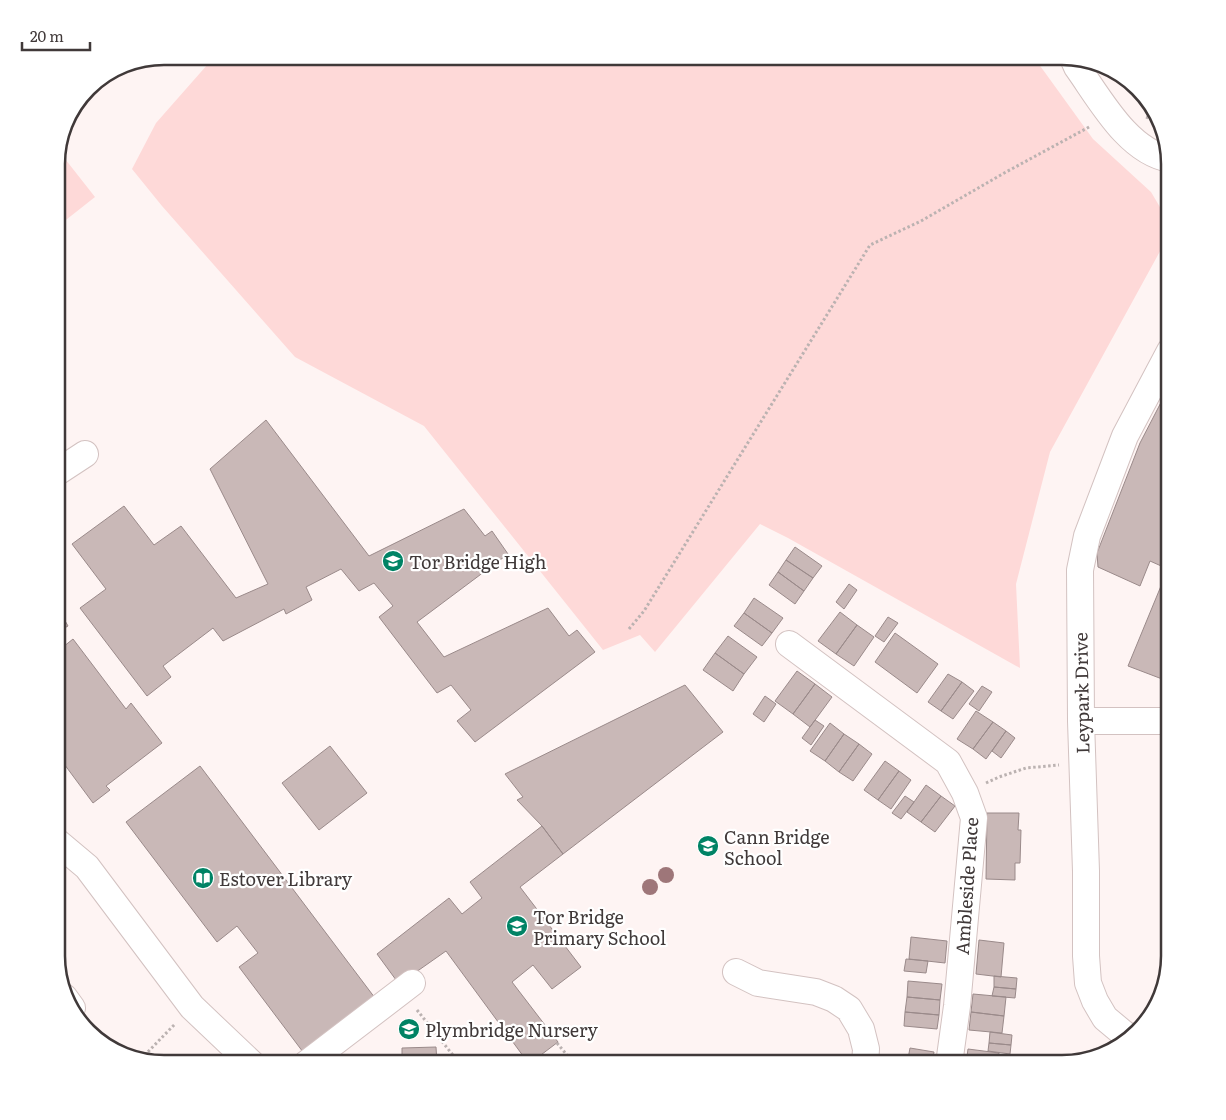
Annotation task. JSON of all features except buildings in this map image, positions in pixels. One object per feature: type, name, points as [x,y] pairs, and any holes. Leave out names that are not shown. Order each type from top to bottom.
[{"type":"street","points":[[1077,66],[1119,126],[1139,146],[1161,157]]},
{"type":"street","name":"Leypark Drive","points":[[1123,1033],[1105,1018],[1094,1001],[1088,983],[1081,721],[1080,570],[1087,536],[1125,436],[1161,369]]},
{"type":"street","points":[[65,467],[84,454]]},
{"type":"street","name":"Ambleside Place","points":[[789,644],[948,762],[965,793],[974,818],[957,1006],[950,1055]]},
{"type":"street","points":[[1081,721],[1161,721]]},
{"type":"street","points":[[65,848],[87,867],[192,1007],[243,1055]]},
{"type":"street","points":[[736,972],[758,983],[816,992],[834,999],[849,1009],[861,1029],[866,1055]]},
{"type":"street","points":[[318,1055],[407,987]]},
{"type":"path","points":[[628,629],[644,611],[870,245],[921,221],[1111,115]]},
{"type":"path","points":[[965,793],[999,777],[1026,768],[1082,764]]},
{"type":"path","points":[[407,987],[454,1055]]},
{"type":"path","points":[[147,1053],[192,1007]]},
{"type":"path","points":[[557,1044],[566,1055]]},
{"type":"shaded area","points":[[207,65],[1040,65],[1093,139],[1151,192],[1161,209],[1161,249],[1050,452],[1016,584],[1020,668],[760,524],[655,652],[640,635],[603,650],[424,426],[295,357],[162,206],[132,169],[156,123]]},
{"type":"shaded area","points":[[65,159],[95,197],[65,221]]},
{"type":"place","name":"Tor Bridge High","points":[[393,561]]},
{"type":"place","name":"Cann Bridge School","points":[[708,846]]},
{"type":"place","name":"Estover Library","points":[[203,878]]},
{"type":"place","name":"Tor Bridge Primary School","points":[[517,926]]},
{"type":"place","name":"Plymbridge Nursery","points":[[409,1029]]}]
